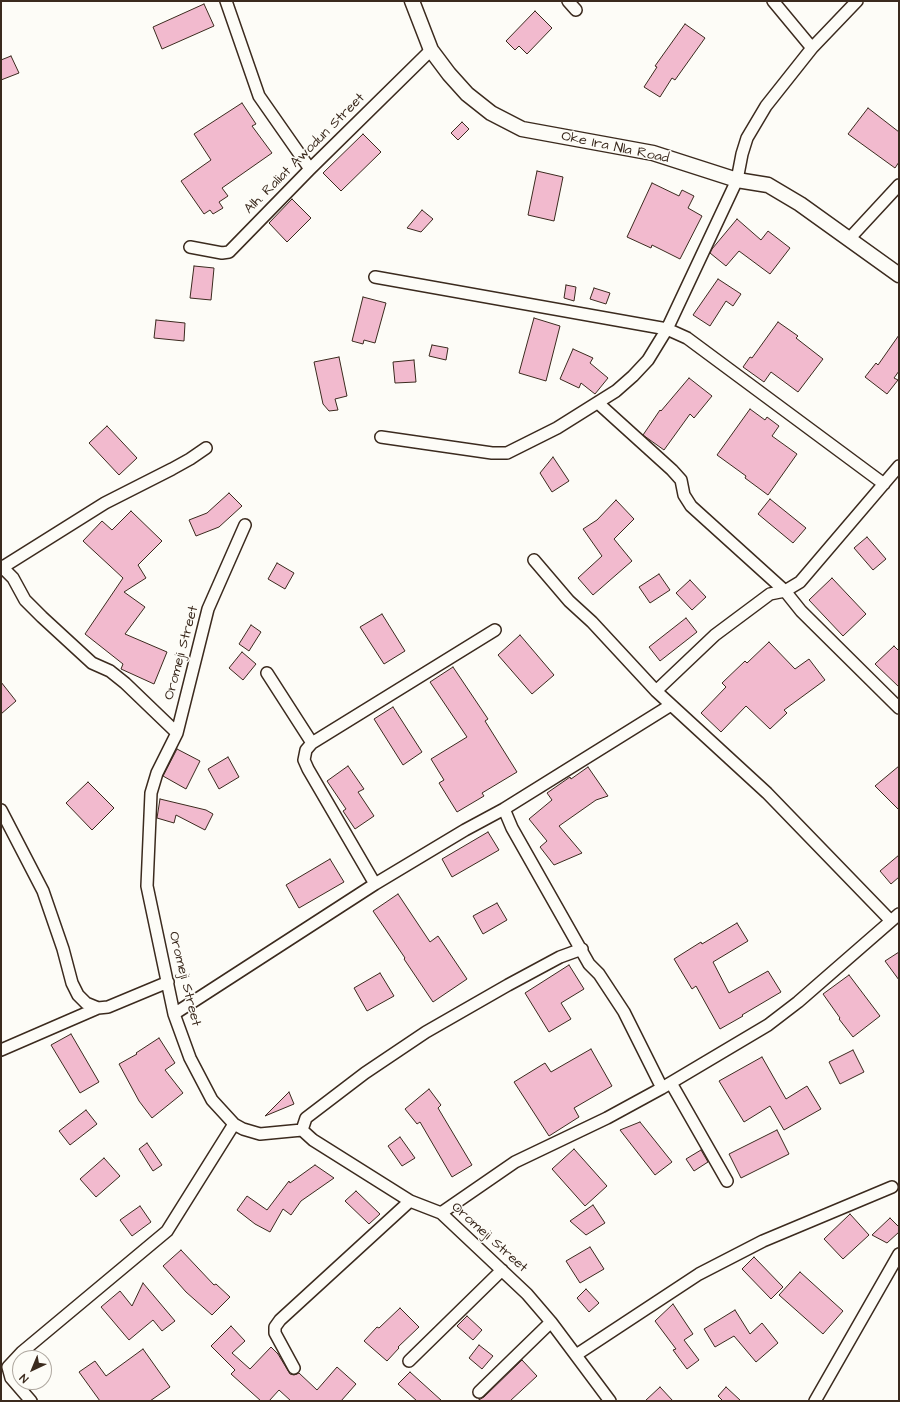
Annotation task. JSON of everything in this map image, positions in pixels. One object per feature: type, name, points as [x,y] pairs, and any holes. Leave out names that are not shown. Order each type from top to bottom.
[{"type":"street","points":[[226,1],[259,96],[310,169]]},
{"type":"street","name":"Oke Ira Nla Road","points":[[412,1],[431,50],[449,74],[467,94],[491,113],[522,129],[653,153],[737,180],[768,185],[800,204],[899,275]]},
{"type":"street","points":[[568,1],[576,10]]},
{"type":"street","points":[[773,1],[812,48]]},
{"type":"street","points":[[381,437],[492,453],[507,453],[556,428],[598,403],[616,391],[633,376],[648,360],[667,329],[737,180],[742,154],[748,138],[766,106],[812,48],[857,1]]},
{"type":"street","name":"Alh. Raliat Awodun Street","points":[[190,247],[222,253],[229,252],[310,169],[431,50]]},
{"type":"street","points":[[849,239],[899,185]]},
{"type":"street","points":[[375,277],[667,329],[687,338],[884,484]]},
{"type":"street","points":[[598,403],[672,470],[681,480],[684,495],[691,506],[785,591],[802,611],[899,708]]},
{"type":"street","points":[[177,733],[125,683],[110,671],[92,662],[42,617],[26,600],[13,578],[2,566],[104,503],[172,469],[206,448]]},
{"type":"street","points":[[656,691],[715,635],[770,594],[785,591],[800,582],[899,466]]},
{"type":"street","name":"Oromeji Street","points":[[245,525],[208,609],[177,733],[157,773],[151,793],[147,886],[174,1014],[190,1058],[212,1100],[234,1124],[243,1129],[260,1134],[302,1130],[313,1140],[410,1201],[442,1213],[527,1294],[576,1355],[610,1401]]},
{"type":"street","points":[[442,1213],[515,1162],[607,1118],[666,1086],[768,1025],[798,1002],[895,918],[767,793],[656,691],[592,622],[569,601],[534,560]]},
{"type":"street","points":[[375,884],[308,769],[304,760],[306,750],[312,743],[496,630]]},
{"type":"street","points":[[267,673],[312,743]]},
{"type":"street","points":[[174,1014],[375,884],[465,830],[504,809],[671,705]]},
{"type":"street","points":[[504,809],[512,828],[582,949],[589,964],[599,974],[624,1012],[666,1086],[727,1181]]},
{"type":"street","points":[[1,810],[43,891],[63,950],[72,983],[78,995],[86,1003],[98,1008]]},
{"type":"street","points":[[302,1130],[306,1118],[365,1073],[426,1032],[560,957],[582,949]]},
{"type":"street","points":[[1,1050],[98,1008],[108,1007],[168,982]]},
{"type":"street","points":[[31,1401],[11,1378],[4,1366],[167,1231],[234,1124]]},
{"type":"street","points":[[576,1355],[699,1274],[763,1241],[892,1187]]},
{"type":"street","points":[[294,1368],[275,1333],[275,1327],[280,1320],[410,1201]]},
{"type":"street","points":[[815,1401],[899,1254]]},
{"type":"street","points":[[409,1362],[502,1270]]},
{"type":"street","points":[[478,1392],[550,1322]]},
{"type":"building","points":[[204,4],[214,26],[162,49],[153,27]]},
{"type":"building","points":[[535,11],[552,28],[527,54],[519,46],[515,50],[506,41]]},
{"type":"building","points":[[685,24],[705,38],[675,80],[672,78],[660,97],[644,87],[657,67],[655,66]]},
{"type":"building","points":[[11,56],[19,73],[1,80],[1,60]]},
{"type":"building","points":[[242,103],[256,124],[252,126],[272,153],[222,188],[228,196],[219,202],[223,208],[213,214],[210,210],[204,214],[181,181],[211,160],[194,134]]},
{"type":"building","points":[[868,108],[899,132],[899,162],[895,168],[848,134]]},
{"type":"building","points":[[462,122],[469,129],[458,140],[451,133]]},
{"type":"building","points":[[363,134],[381,152],[341,191],[323,173]]},
{"type":"building","points":[[537,171],[563,177],[554,221],[528,215]]},
{"type":"building","points":[[652,183],[679,196],[682,190],[694,196],[688,208],[702,216],[680,259],[652,245],[651,248],[627,237]]},
{"type":"building","points":[[292,199],[311,218],[287,242],[269,223]]},
{"type":"building","points":[[422,210],[433,219],[421,232],[407,228]]},
{"type":"building","points":[[737,219],[761,240],[768,231],[790,248],[770,274],[739,251],[726,266],[710,253]]},
{"type":"building","points":[[194,266],[214,268],[211,300],[190,298]]},
{"type":"building","points":[[718,279],[741,294],[733,306],[726,301],[710,326],[693,315]]},
{"type":"building","points":[[566,285],[576,287],[574,301],[564,298]]},
{"type":"building","points":[[594,288],[610,293],[606,304],[590,299]]},
{"type":"building","points":[[363,297],[386,303],[375,343],[364,340],[363,344],[352,341]]},
{"type":"building","points":[[534,318],[560,326],[546,381],[519,373]]},
{"type":"building","points":[[156,320],[185,323],[184,341],[154,338]]},
{"type":"building","points":[[778,322],[798,336],[796,338],[823,359],[798,392],[771,372],[764,382],[743,367],[750,357],[752,358]]},
{"type":"building","points":[[899,335],[899,371],[894,378],[898,380],[887,394],[865,377],[876,363],[878,365]]},
{"type":"building","points":[[432,345],[448,348],[446,360],[429,356]]},
{"type":"building","points":[[573,349],[593,358],[590,363],[608,378],[595,394],[581,383],[579,388],[560,379]]},
{"type":"building","points":[[339,357],[347,396],[335,399],[338,410],[329,411],[323,404],[314,362]]},
{"type":"building","points":[[414,360],[416,382],[395,383],[393,362]]},
{"type":"building","points":[[689,378],[712,396],[694,418],[690,414],[664,450],[643,435],[660,410],[661,411]]},
{"type":"building","points":[[750,409],[765,420],[767,417],[779,426],[772,436],[797,454],[768,495],[745,478],[746,476],[717,455]]},
{"type":"building","points":[[107,426],[137,458],[119,475],[89,443]]},
{"type":"building","points":[[553,457],[569,481],[552,492],[540,473]]},
{"type":"building","points":[[229,493],[242,506],[219,527],[196,536],[189,520],[207,513]]},
{"type":"building","points":[[770,499],[806,528],[793,543],[758,514]]},
{"type":"building","points":[[616,500],[634,519],[614,539],[632,561],[593,595],[578,578],[602,556],[583,529],[597,520]]},
{"type":"building","points":[[131,511],[162,541],[138,565],[146,578],[124,592],[145,607],[125,634],[167,652],[154,684],[121,669],[123,664],[85,634],[123,578],[83,541],[102,521],[112,530]]},
{"type":"building","points":[[867,537],[886,559],[873,570],[854,548]]},
{"type":"building","points":[[277,563],[294,573],[285,589],[268,579]]},
{"type":"building","points":[[659,574],[670,590],[650,603],[639,587]]},
{"type":"building","points":[[832,578],[866,614],[843,636],[809,600]]},
{"type":"building","points":[[690,580],[706,597],[692,610],[676,593]]},
{"type":"building","points":[[382,614],[405,651],[384,664],[360,627]]},
{"type":"building","points":[[686,618],[697,632],[660,661],[649,647]]},
{"type":"building","points":[[251,625],[261,632],[249,651],[239,644]]},
{"type":"building","points":[[520,635],[554,675],[532,694],[498,655]]},
{"type":"building","points":[[769,642],[795,669],[809,659],[825,680],[784,710],[787,713],[770,729],[746,706],[721,732],[701,713],[726,687],[722,683],[745,661],[747,663]]},
{"type":"building","points":[[894,646],[899,651],[899,687],[875,664]]},
{"type":"building","points":[[242,652],[256,664],[243,680],[229,668]]},
{"type":"building","points":[[453,667],[488,719],[485,721],[517,772],[482,793],[484,796],[457,812],[439,783],[444,780],[431,759],[467,737],[430,682]]},
{"type":"building","points":[[1,682],[16,701],[1,714]]},
{"type":"building","points":[[393,707],[422,752],[403,765],[374,719]]},
{"type":"building","points":[[177,749],[200,761],[186,789],[163,776]]},
{"type":"building","points":[[228,757],[239,777],[219,789],[208,769]]},
{"type":"building","points":[[348,766],[364,789],[358,792],[374,816],[355,829],[343,811],[346,809],[327,781]]},
{"type":"building","points":[[899,766],[899,810],[875,786]]},
{"type":"building","points":[[588,767],[608,796],[596,800],[559,826],[582,853],[554,865],[540,847],[547,841],[529,819],[552,800],[547,793]]},
{"type":"building","points":[[88,782],[114,808],[92,830],[66,803]]},
{"type":"building","points":[[160,799],[206,810],[213,814],[205,830],[176,815],[174,823],[157,818]]},
{"type":"building","points":[[488,832],[499,850],[452,877],[442,859]]},
{"type":"building","points":[[899,855],[899,877],[891,884],[880,871]]},
{"type":"building","points":[[330,859],[344,882],[299,908],[286,885]]},
{"type":"building","points":[[398,894],[430,942],[438,936],[467,979],[433,1002],[373,911]]},
{"type":"building","points":[[497,903],[507,920],[483,934],[473,916]]},
{"type":"building","points":[[737,923],[748,941],[713,962],[729,993],[768,971],[781,992],[720,1029],[696,986],[692,989],[674,959],[701,942],[702,944]]},
{"type":"building","points":[[899,952],[899,980],[885,961]]},
{"type":"building","points":[[569,965],[584,989],[561,1003],[571,1019],[549,1032],[525,993]]},
{"type":"building","points":[[380,973],[394,996],[367,1011],[354,988]]},
{"type":"building","points":[[849,975],[880,1016],[853,1037],[823,994]]},
{"type":"building","points":[[71,1034],[99,1082],[80,1093],[51,1045]]},
{"type":"building","points":[[159,1038],[175,1063],[165,1070],[183,1093],[152,1118],[139,1101],[119,1064],[137,1054],[136,1053]]},
{"type":"building","points":[[591,1049],[612,1086],[574,1108],[579,1117],[549,1136],[514,1082],[545,1063],[551,1072]]},
{"type":"building","points":[[853,1050],[864,1072],[840,1084],[829,1062]]},
{"type":"building","points":[[762,1057],[786,1099],[807,1086],[821,1109],[784,1130],[770,1106],[744,1122],[719,1081]]},
{"type":"building","points":[[429,1089],[441,1105],[438,1108],[472,1165],[452,1177],[420,1122],[417,1124],[405,1109]]},
{"type":"building","points":[[289,1092],[294,1104],[265,1116]]},
{"type":"building","points":[[86,1110],[97,1124],[70,1145],[59,1131]]},
{"type":"building","points":[[640,1122],[672,1162],[655,1175],[620,1130]]},
{"type":"building","points":[[777,1130],[789,1154],[741,1178],[729,1154]]},
{"type":"building","points":[[400,1137],[415,1158],[402,1166],[388,1146]]},
{"type":"building","points":[[147,1143],[162,1165],[153,1171],[139,1149]]},
{"type":"building","points":[[574,1149],[607,1186],[585,1206],[552,1169]]},
{"type":"building","points":[[701,1150],[708,1162],[694,1171],[686,1159]]},
{"type":"building","points":[[104,1158],[120,1176],[96,1197],[80,1179]]},
{"type":"building","points":[[315,1165],[334,1178],[301,1201],[291,1215],[283,1209],[270,1232],[255,1224],[237,1210],[247,1196],[267,1210],[289,1181],[290,1183]]},
{"type":"building","points":[[356,1191],[380,1214],[369,1224],[345,1201]]},
{"type":"building","points":[[593,1205],[605,1223],[586,1235],[570,1221]]},
{"type":"building","points":[[140,1206],[151,1222],[132,1236],[120,1220]]},
{"type":"building","points":[[850,1214],[869,1235],[843,1259],[824,1239]]},
{"type":"building","points":[[890,1218],[899,1227],[899,1232],[887,1243],[872,1235]]},
{"type":"building","points":[[590,1247],[604,1269],[580,1283],[566,1261]]},
{"type":"building","points":[[181,1250],[214,1285],[216,1284],[230,1297],[212,1315],[186,1292],[163,1266]]},
{"type":"building","points":[[754,1257],[783,1287],[771,1299],[742,1269]]},
{"type":"building","points":[[800,1272],[843,1311],[823,1334],[779,1295]]},
{"type":"building","points":[[143,1283],[175,1321],[162,1331],[153,1320],[129,1340],[101,1307],[120,1291],[132,1306]]},
{"type":"building","points":[[586,1289],[599,1303],[589,1312],[577,1298]]},
{"type":"building","points":[[673,1304],[693,1334],[684,1340],[699,1360],[687,1369],[673,1350],[676,1349],[655,1321]]},
{"type":"building","points":[[400,1308],[419,1327],[398,1347],[399,1348],[387,1361],[364,1341],[377,1327],[379,1328]]},
{"type":"building","points":[[735,1310],[750,1334],[762,1323],[778,1343],[756,1362],[734,1336],[715,1347],[704,1329]]},
{"type":"building","points":[[467,1316],[482,1330],[473,1340],[457,1326]]},
{"type":"building","points":[[231,1326],[245,1341],[232,1353],[250,1369],[271,1347],[278,1354],[290,1374],[294,1375],[299,1373],[317,1390],[337,1367],[356,1384],[341,1401],[291,1401],[279,1390],[269,1401],[261,1401],[231,1374],[235,1370],[211,1346]]},
{"type":"building","points":[[479,1345],[493,1356],[482,1369],[469,1358]]},
{"type":"building","points":[[143,1349],[170,1387],[150,1401],[100,1401],[79,1372],[95,1361],[106,1376]]},
{"type":"building","points":[[522,1360],[537,1376],[510,1401],[477,1401],[484,1397]]},
{"type":"building","points":[[410,1372],[442,1401],[417,1401],[398,1384]]},
{"type":"building","points":[[660,1387],[673,1401],[645,1401]]},
{"type":"building","points":[[726,1387],[741,1401],[723,1401],[718,1396]]}]
